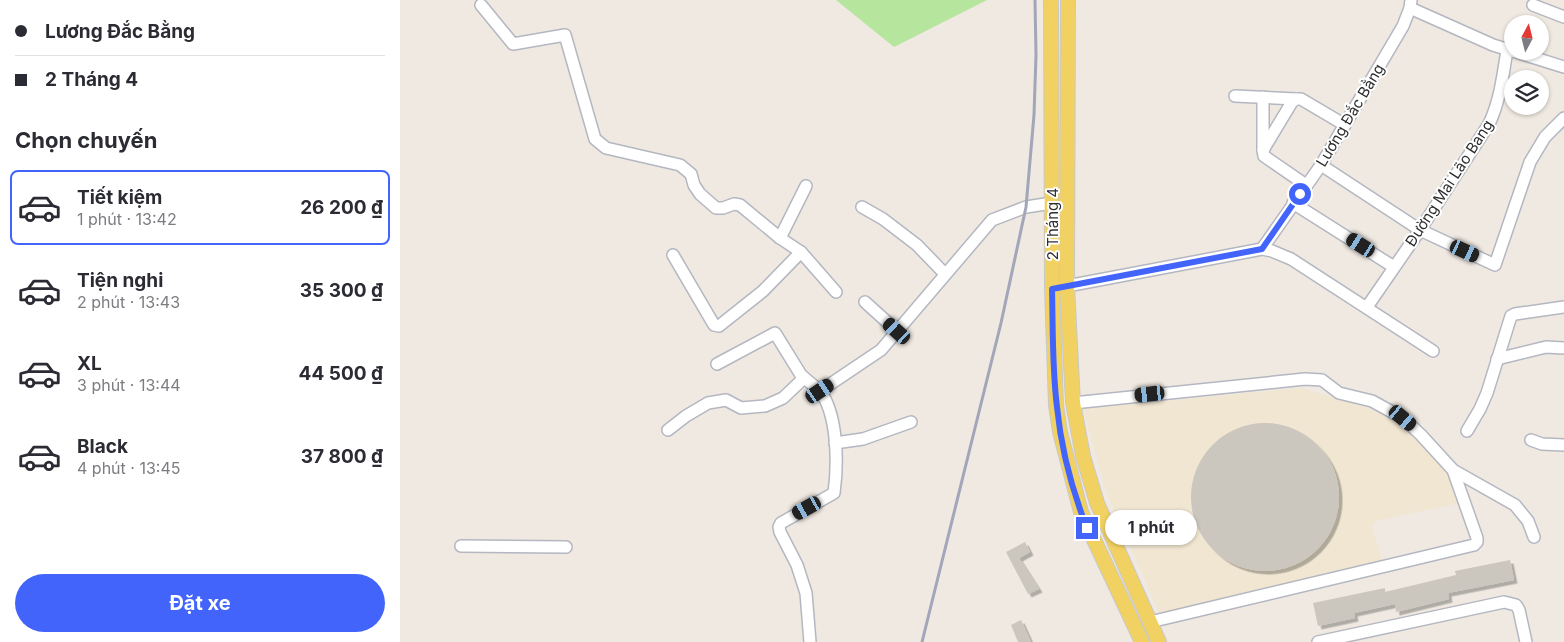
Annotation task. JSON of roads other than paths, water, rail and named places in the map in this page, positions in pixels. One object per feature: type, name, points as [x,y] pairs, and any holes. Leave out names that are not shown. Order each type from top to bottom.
[{"type":"main road","name":"2 Tháng 4","points":[[1051,0],[1052,289],[1056,405],[1073,488],[1087,528],[1142,642]]},
{"type":"main road","name":"2 Tháng 4","points":[[1068,0],[1067,286],[1073,402],[1090,483],[1105,523],[1159,642]]},
{"type":"main road","points":[[1051,27],[1068,27]]},
{"type":"main road","points":[[1052,289],[1067,286]]},
{"type":"main road","points":[[1056,405],[1073,402]]},
{"type":"main road","points":[[1087,528],[1105,523]]},
{"type":"street","points":[[1411,4],[1504,49]]},
{"type":"street","name":"Lương Đắc Bằng","points":[[1262,249],[1321,165],[1403,26],[1411,4]]},
{"type":"street","points":[[481,5],[513,44],[565,36],[595,139],[606,148],[680,165],[691,174],[694,185],[700,194],[716,208],[723,208],[734,204],[740,205],[780,238],[801,252],[836,292]]},
{"type":"street","points":[[1533,5],[1564,18]]},
{"type":"street","name":"Đường Mai Lão Bang","points":[[1367,307],[1420,230],[1488,124],[1495,110],[1505,60]]},
{"type":"street","points":[[1541,60],[1564,67]]},
{"type":"street","points":[[1235,96],[1301,100],[1345,125]]},
{"type":"street","points":[[1263,97],[1264,156],[1306,185]]},
{"type":"street","points":[[1263,150],[1292,102],[1296,100]]},
{"type":"street","points":[[1321,165],[1420,230],[1495,265],[1530,162],[1544,137],[1564,118]]},
{"type":"street","points":[[780,238],[806,186]]},
{"type":"street","points":[[820,391],[881,350],[992,220],[1026,207],[1052,203]]},
{"type":"street","points":[[1293,203],[1394,267]]},
{"type":"street","points":[[862,207],[883,219],[918,245],[945,274]]},
{"type":"street","points":[[1067,286],[1262,249],[1291,259],[1433,351]]},
{"type":"street","points":[[672,255],[716,326],[763,291],[801,252]]},
{"type":"street","points":[[865,302],[897,331]]},
{"type":"street","points":[[1467,431],[1487,393],[1511,316],[1564,307]]},
{"type":"street","points":[[717,364],[775,333],[796,369],[820,391],[829,406],[835,443],[834,493],[781,522],[778,527],[797,565],[806,592],[810,642]]},
{"type":"street","points":[[1497,360],[1546,347],[1564,348]]},
{"type":"street","points":[[668,430],[686,416],[708,403],[726,400],[742,408],[765,406],[783,398],[804,378]]},
{"type":"street","points":[[1073,402],[1314,378],[1322,380],[1339,393],[1372,401],[1403,418],[1452,470],[1515,505],[1528,521],[1534,537]]},
{"type":"street","points":[[835,443],[863,439],[911,422]]},
{"type":"street","points":[[1531,440],[1542,444],[1564,445]]},
{"type":"street","points":[[1150,622],[1474,545],[1477,542],[1477,538],[1452,470]]},
{"type":"street","points":[[461,546],[566,547]]},
{"type":"street","points":[[1318,642],[1504,602],[1516,605],[1519,610],[1526,642]]},
{"type":"railway","points":[[922,642],[1001,323],[1026,207],[1034,115],[1035,0]]}]
